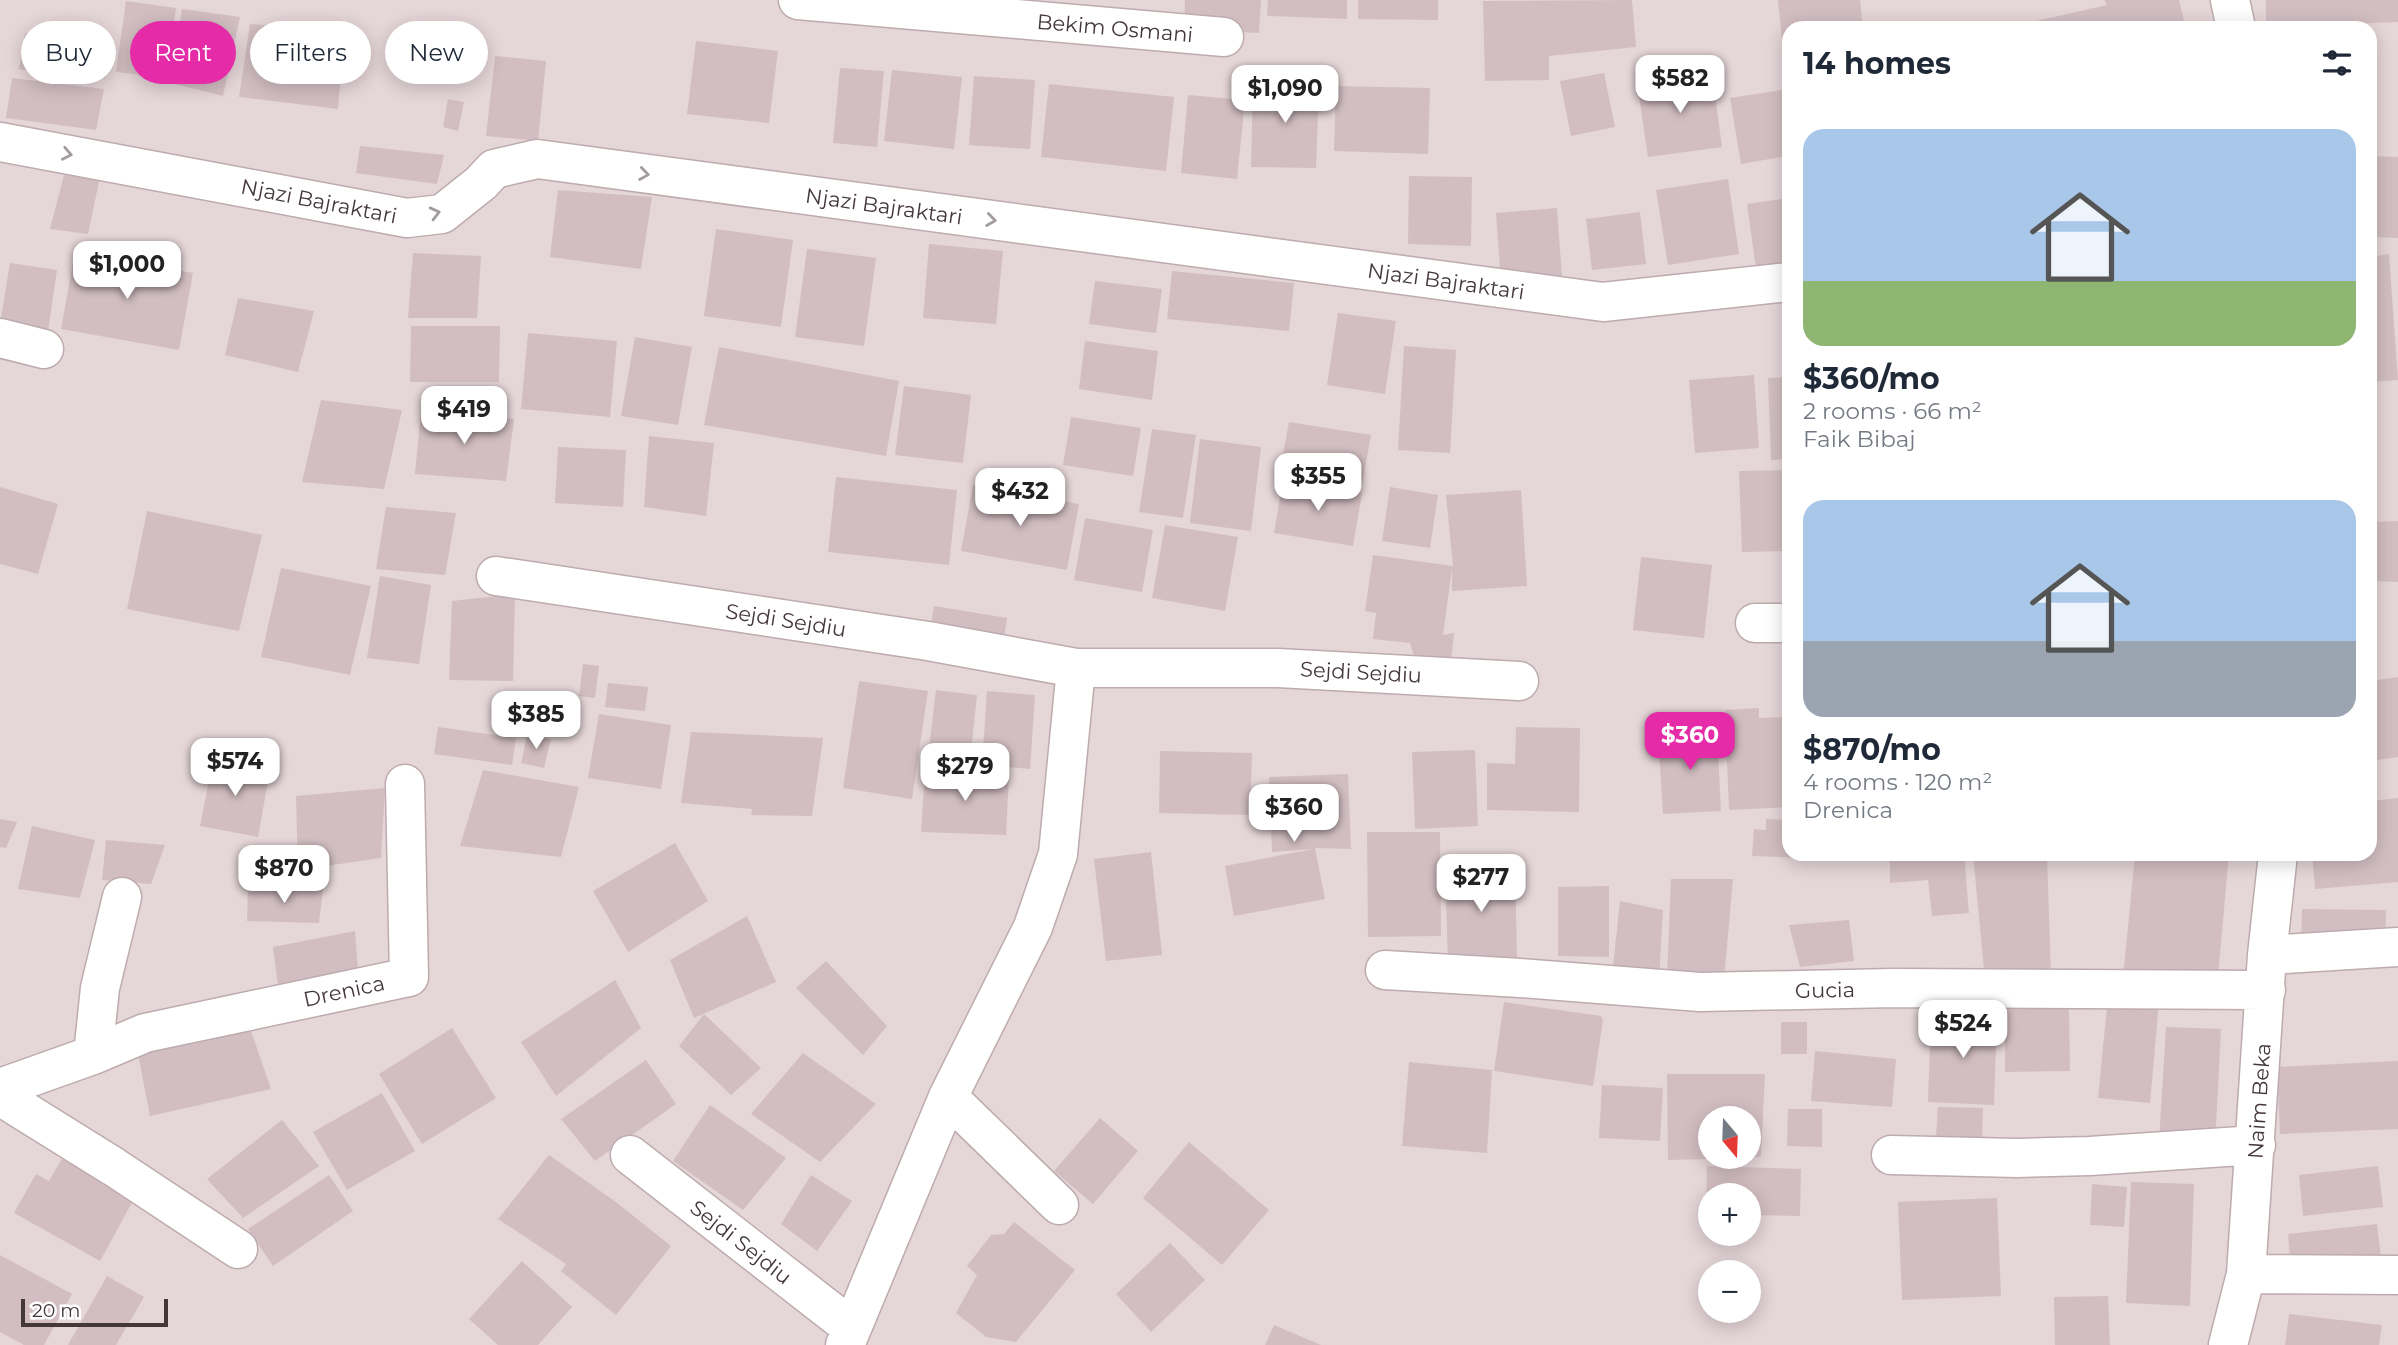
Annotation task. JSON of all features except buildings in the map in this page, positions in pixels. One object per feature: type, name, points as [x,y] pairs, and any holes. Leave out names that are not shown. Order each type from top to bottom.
[{"type":"street","name":"Bekim Osmani","points":[[798,0],[1224,37]]},
{"type":"street","points":[[2230,0],[2234,21]]},
{"type":"street","name":"Njazi Bajraktari","points":[[0,142],[407,218],[442,214],[494,169],[537,159],[1602,302],[1782,283]]},
{"type":"street","points":[[0,338],[44,349]]},
{"type":"street","name":"Sejdi Sejdiu","points":[[496,576],[928,640],[1076,668],[1278,668],[1519,681]]},
{"type":"street","name":"Sejdi Sejdiu","points":[[630,1155],[848,1337],[948,1097],[1033,928],[1058,854],[1076,668]]},
{"type":"street","name":"Drenica","points":[[0,1088],[93,1055],[145,1033],[409,977],[405,784]]},
{"type":"street","name":"Naim Beka","points":[[2228,1345],[2246,1274],[2277,861]]},
{"type":"street","points":[[93,1055],[100,988],[122,897]]},
{"type":"street","name":"Gucia","points":[[1385,970],[1700,992],[1893,988],[2267,972],[2398,947]]},
{"type":"street","points":[[0,1096],[238,1249]]},
{"type":"street","points":[[948,1097],[1059,1205]]},
{"type":"street","points":[[1891,1155],[2065,1157],[2256,1145]]},
{"type":"street","points":[[2246,1274],[2398,1275]]},
{"type":"shaded area","points":[[0,0],[2398,0],[2398,1345],[0,1345]]}]
